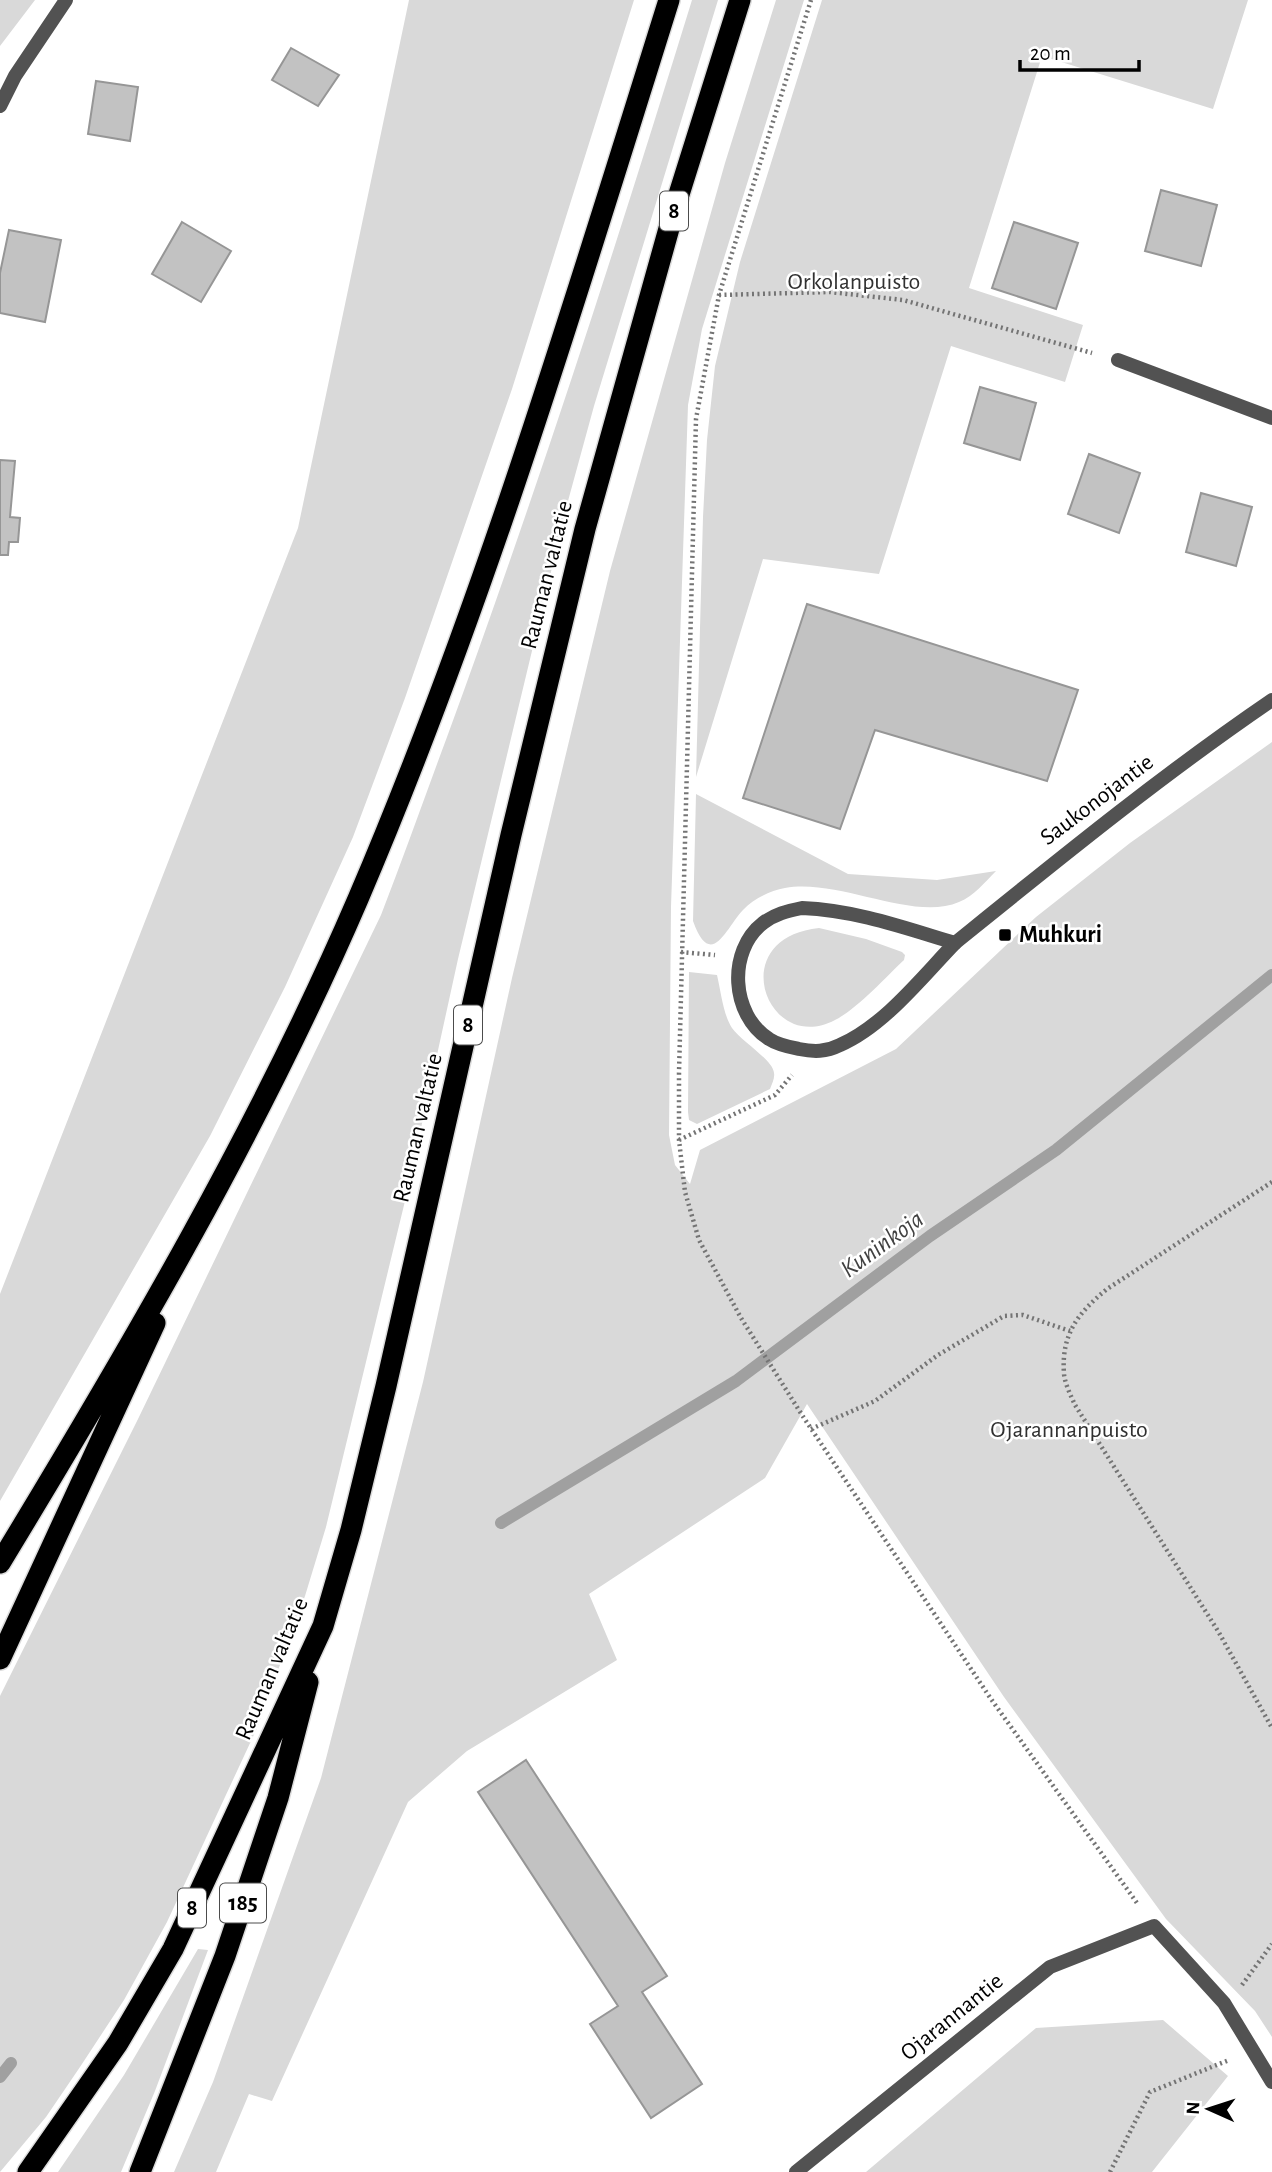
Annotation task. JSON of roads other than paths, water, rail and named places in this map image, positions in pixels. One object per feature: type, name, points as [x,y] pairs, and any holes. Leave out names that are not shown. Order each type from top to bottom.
[{"type":"highway","points":[[0,1659],[217,1188],[357,901],[485,575],[544,400],[669,0]]},
{"type":"highway","name":"Rauman valtatie","points":[[28,2172],[118,2043],[173,1948],[323,1626],[351,1531],[386,1386],[514,822],[578,555],[676,207],[740,0]]},
{"type":"highway","points":[[0,1563],[68,1451],[217,1188]]},
{"type":"highway","name":"185","points":[[139,2172],[225,1956],[278,1798],[323,1626]]},
{"type":"street","points":[[0,106],[15,76],[66,0]]},
{"type":"street","points":[[1118,360],[1272,418]]},
{"type":"street","name":"Saukonojantie","points":[[955,943],[869,917],[825,909],[802,908],[787,911],[761,925],[746,944],[738,973],[739,992],[754,1025],[768,1039],[787,1047],[812,1052],[826,1051],[841,1045],[871,1026],[955,943],[1067,852],[1212,741],[1272,701]]},
{"type":"street","name":"Ojarannantie","points":[[796,2172],[1050,1966],[1154,1926],[1224,2003],[1272,2082]]},
{"type":"waterway","name":"Kuninkoja","points":[[501,1523],[736,1381],[930,1236],[1056,1150],[1272,975]]},
{"type":"waterway","name":"Kuninkoja","points":[[0,2077],[11,2063]]},
{"type":"place","name":"Muhkuri","points":[[1005,935]]},
{"type":"park label","name":"Orkolanpuisto","points":[[854,282]]},
{"type":"park label","name":"Ojarannanpuisto","points":[[1069,1430]]}]
